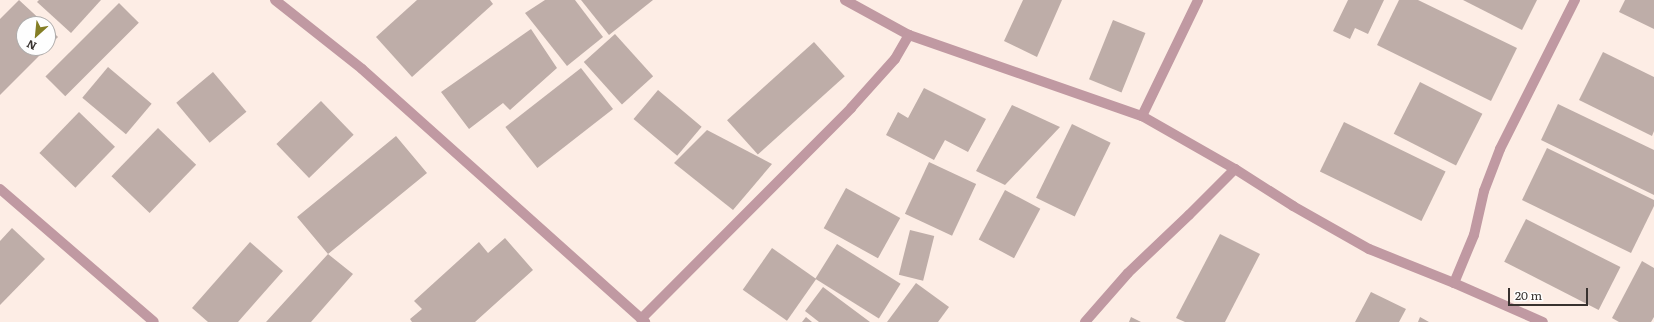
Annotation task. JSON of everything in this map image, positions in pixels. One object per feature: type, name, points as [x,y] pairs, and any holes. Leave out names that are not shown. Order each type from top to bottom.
[{"type":"street","points":[[275,0],[362,69],[643,320],[851,108],[896,59],[910,35]]},
{"type":"street","points":[[845,0],[910,35],[1142,116],[1235,168],[1293,206],[1369,249],[1454,283],[1543,322]]},
{"type":"street","points":[[1142,116],[1198,0]]},
{"type":"street","points":[[1454,283],[1474,235],[1484,191],[1500,150],[1575,0]]},
{"type":"street","points":[[1085,322],[1128,273],[1189,216],[1235,168]]},
{"type":"street","points":[[0,189],[154,322]]},
{"type":"building","points":[[19,0],[36,16],[16,16],[16,56],[39,56],[0,95],[0,19]]},
{"type":"building","points":[[39,0],[101,0],[71,33],[56,19],[56,16],[52,16],[37,2]]},
{"type":"building","points":[[417,0],[490,0],[493,4],[412,77],[376,37]]},
{"type":"building","points":[[545,0],[575,0],[603,37],[567,66],[525,13]]},
{"type":"building","points":[[581,0],[653,0],[609,35]]},
{"type":"building","points":[[1023,0],[1062,0],[1037,57],[1004,41]]},
{"type":"building","points":[[1348,0],[1384,0],[1368,34],[1355,28],[1350,39],[1333,31]]},
{"type":"building","points":[[1399,0],[1418,0],[1517,48],[1491,101],[1377,45]]},
{"type":"building","points":[[1463,0],[1537,0],[1522,30]]},
{"type":"building","points":[[1625,0],[1654,0],[1654,29],[1619,12]]},
{"type":"building","points":[[119,3],[139,23],[65,96],[45,77]]},
{"type":"building","points":[[1113,20],[1145,33],[1121,92],[1089,79]]},
{"type":"building","points":[[531,29],[557,68],[510,110],[503,103],[469,129],[441,92]]},
{"type":"building","points":[[615,34],[653,76],[622,104],[584,62]]},
{"type":"building","points":[[814,42],[845,76],[758,154],[727,120]]},
{"type":"building","points":[[1603,52],[1654,77],[1654,131],[1652,136],[1579,100]]},
{"type":"building","points":[[108,67],[152,104],[126,134],[82,98]]},
{"type":"building","points":[[581,68],[613,109],[537,168],[505,127]]},
{"type":"building","points":[[213,72],[246,112],[210,143],[176,103]]},
{"type":"building","points":[[1420,82],[1482,114],[1456,165],[1394,134]]},
{"type":"building","points":[[924,88],[986,119],[968,152],[945,140],[934,160],[886,135],[898,112],[908,118]]},
{"type":"building","points":[[658,90],[702,127],[677,156],[634,119]]},
{"type":"building","points":[[321,101],[354,135],[309,178],[276,144]]},
{"type":"building","points":[[1558,104],[1654,150],[1654,195],[1541,140]]},
{"type":"building","points":[[1012,105],[1060,127],[1005,185],[976,171]]},
{"type":"building","points":[[79,112],[115,147],[75,188],[39,153]]},
{"type":"building","points":[[1344,122],[1446,172],[1421,221],[1320,171]]},
{"type":"building","points":[[1072,124],[1111,143],[1075,217],[1036,198]]},
{"type":"building","points":[[158,128],[196,165],[150,213],[111,176]]},
{"type":"building","points":[[707,130],[772,164],[733,210],[674,163]]},
{"type":"building","points":[[396,136],[427,173],[328,254],[297,217]]},
{"type":"building","points":[[1547,148],[1654,200],[1654,206],[1631,253],[1522,200]]},
{"type":"building","points":[[929,162],[976,184],[952,236],[905,214]]},
{"type":"building","points":[[846,188],[900,218],[878,258],[824,228]]},
{"type":"building","points":[[1005,190],[1040,209],[1014,258],[979,239]]},
{"type":"building","points":[[1526,219],[1620,267],[1599,310],[1504,262]]},
{"type":"building","points":[[12,228],[45,259],[0,305],[0,241]]},
{"type":"building","points":[[910,230],[934,236],[923,281],[899,275]]},
{"type":"building","points":[[1220,234],[1260,254],[1225,322],[1185,322],[1176,318]]},
{"type":"building","points":[[505,238],[533,270],[475,322],[412,322],[410,319],[422,309],[414,301],[479,242],[488,253]]},
{"type":"building","points":[[250,242],[283,271],[238,322],[208,322],[192,308]]},
{"type":"building","points":[[837,244],[901,284],[879,319],[815,279]]},
{"type":"building","points":[[772,248],[816,279],[787,321],[743,290]]},
{"type":"building","points":[[328,254],[353,274],[311,322],[266,322]]},
{"type":"building","points":[[1642,261],[1654,268],[1654,317],[1651,322],[1619,322],[1612,318]]},
{"type":"building","points":[[916,283],[949,307],[938,322],[887,322]]},
{"type":"building","points":[[823,287],[870,322],[819,322],[805,311]]},
{"type":"building","points":[[1371,292],[1406,309],[1399,322],[1355,322]]},
{"type":"building","points":[[806,317],[812,322],[802,322]]},
{"type":"building","points":[[1131,317],[1141,322],[1129,322]]},
{"type":"building","points":[[1420,317],[1429,322],[1418,322]]}]
